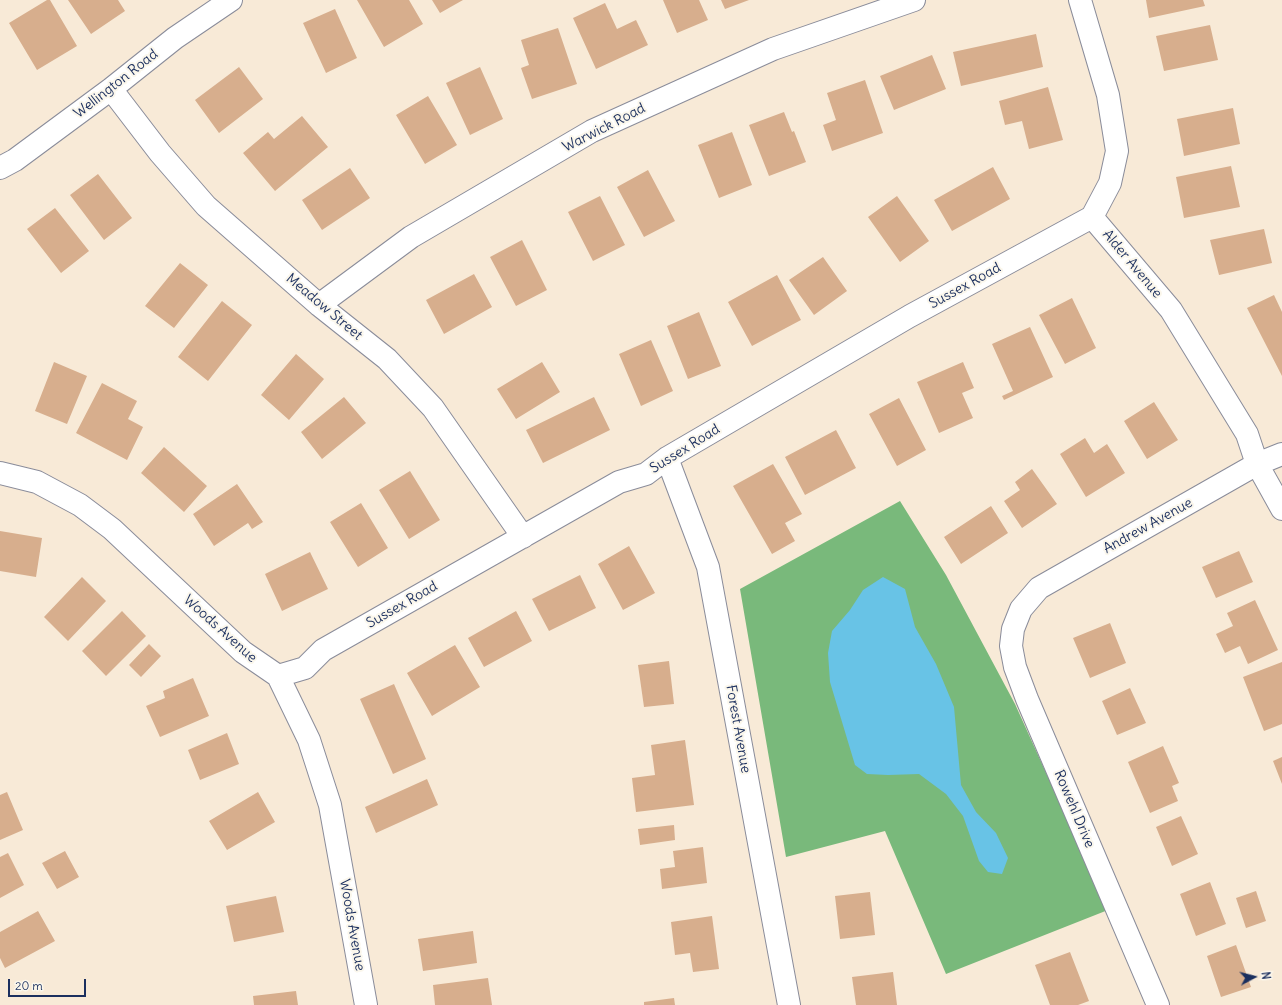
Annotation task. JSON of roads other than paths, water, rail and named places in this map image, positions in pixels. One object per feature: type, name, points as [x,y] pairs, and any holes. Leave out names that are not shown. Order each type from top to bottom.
[{"type":"street","name":"Wellington Road","points":[[0,168],[15,160],[111,89],[175,38],[231,0]]},
{"type":"street","name":"Warwick Road","points":[[319,304],[411,237],[592,131],[773,48],[914,0]]},
{"type":"street","name":"Alder Avenue","points":[[1080,0],[1108,95],[1117,151],[1110,183],[1092,216],[1171,310],[1247,434],[1257,464],[1282,509]]},
{"type":"street","name":"Meadow Street","points":[[111,89],[160,153],[206,206],[319,304],[387,359],[433,408],[523,537]]},
{"type":"street","name":"Sussex Road","points":[[278,676],[305,668],[323,650],[619,482],[646,474],[667,458],[910,316],[1092,216]]},
{"type":"street","name":"Andrew Avenue","points":[[1021,609],[1039,588],[1257,464],[1282,454]]},
{"type":"street","name":"Forest Avenue","points":[[667,458],[708,567],[789,1005]]},
{"type":"street","name":"Woods Avenue","points":[[0,473],[36,482],[80,505],[112,529],[243,652],[278,676],[309,740],[330,805],[366,1005]]},
{"type":"street","name":"Rowehl Drive","points":[[1021,609],[1013,629],[1011,646],[1015,667],[1027,699],[1158,1005]]},
{"type":"water","points":[[883,577],[905,589],[915,627],[936,664],[954,707],[961,785],[976,812],[996,833],[1008,858],[1002,874],[988,872],[979,861],[963,816],[946,794],[919,774],[867,774],[855,765],[830,682],[828,653],[832,631],[850,610],[863,590]]}]
